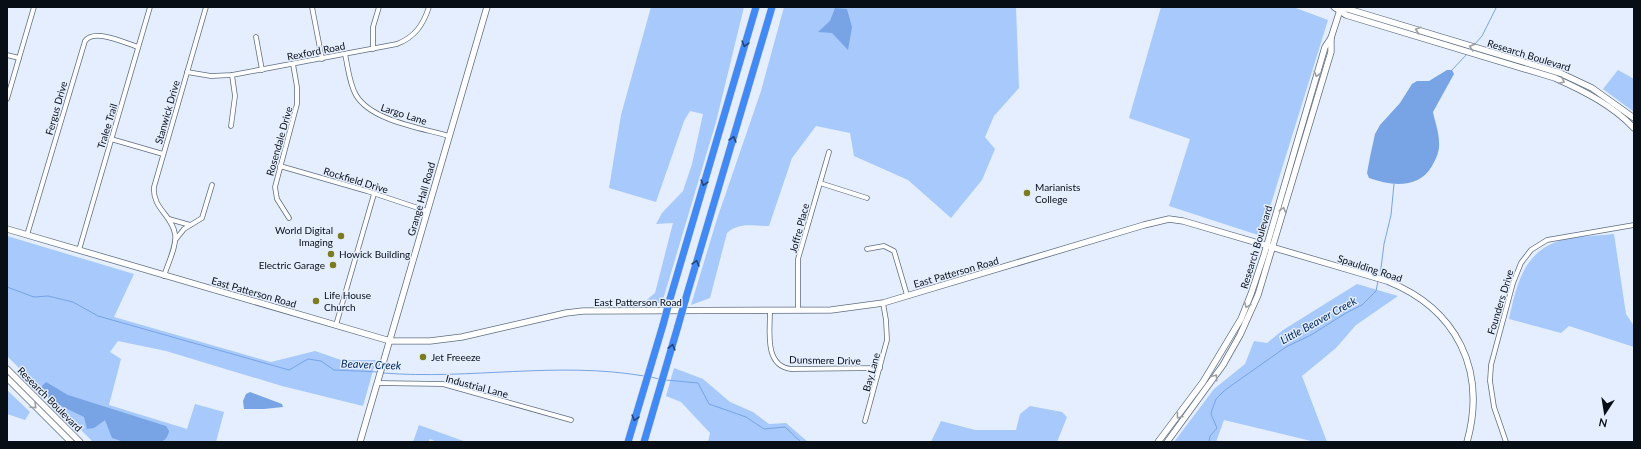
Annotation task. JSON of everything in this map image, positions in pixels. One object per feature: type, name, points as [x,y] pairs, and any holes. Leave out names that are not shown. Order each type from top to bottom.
[{"type":"highway","points":[[628,442],[756,7]]},
{"type":"highway","points":[[644,442],[772,7]]},
{"type":"street","points":[[7,99],[34,7]]},
{"type":"street","name":"Tralee Trail","points":[[79,250],[150,7]]},
{"type":"street","name":"Stanwick Drive","points":[[175,242],[175,232],[169,219],[160,209],[154,194],[156,179],[206,7]]},
{"type":"street","points":[[312,7],[322,59]]},
{"type":"street","points":[[373,49],[373,27],[379,7]]},
{"type":"street","name":"Rexford Road","points":[[187,72],[211,76],[232,75],[397,44],[412,37],[421,27],[429,7]]},
{"type":"street","name":"Grange Hall Road","points":[[360,442],[487,7]]},
{"type":"street","points":[[1334,7],[1341,8]]},
{"type":"street","name":"Research Boulevard","points":[[1158,442],[1203,382],[1234,334],[1251,294],[1269,246],[1306,123],[1331,52],[1331,38],[1341,8]]},
{"type":"street","name":"Research Boulevard","points":[[1341,8],[1578,80],[1592,88],[1634,118]]},
{"type":"street","name":"Research Boulevard","points":[[1341,8],[1346,15],[1555,78],[1581,89],[1615,111],[1634,128]]},
{"type":"street","name":"Fergus Drive","points":[[27,235],[85,41],[90,36],[97,35],[138,47]]},
{"type":"street","points":[[256,37],[262,70]]},
{"type":"street","name":"Largo Lane","points":[[345,54],[353,89],[358,99],[366,108],[386,118],[449,136]]},
{"type":"street","points":[[7,55],[19,58]]},
{"type":"street","name":"Rosendale Drive","points":[[289,218],[282,210],[276,193],[275,182],[297,104],[297,87],[293,64]]},
{"type":"street","points":[[231,126],[235,96],[232,75]]},
{"type":"street","points":[[111,139],[163,154]]},
{"type":"street","name":"Joffre Place","points":[[798,310],[798,259],[829,152]]},
{"type":"street","name":"Rockfield Drive","points":[[280,166],[427,211]]},
{"type":"street","points":[[820,183],[867,198]]},
{"type":"street","points":[[164,276],[175,242],[180,233],[190,225],[199,222],[203,216],[212,185]]},
{"type":"street","points":[[336,325],[374,194]]},
{"type":"street","points":[[169,219],[190,225]]},
{"type":"street","name":"East Patterson Road","points":[[7,229],[390,341],[430,341],[462,337],[560,314],[583,311],[846,310],[883,303],[1144,225],[1169,219],[1183,221],[1269,246]]},
{"type":"street","name":"Founders Drive","points":[[1506,442],[1494,406],[1490,379],[1490,365],[1513,283],[1521,263],[1531,250],[1547,240],[1561,236],[1634,225]]},
{"type":"street","points":[[867,249],[884,246],[894,251],[907,296]]},
{"type":"street","name":"Research Boulevard","points":[[1167,442],[1223,365],[1240,335],[1258,295],[1269,246]]},
{"type":"street","name":"Spaulding Road","points":[[1269,246],[1387,281],[1411,292],[1428,303],[1442,316],[1458,339],[1470,367],[1474,390],[1473,418],[1467,442]]},
{"type":"street","name":"Bay Lane","points":[[865,422],[888,335],[883,303]]},
{"type":"street","name":"Dunsmere Drive","points":[[770,311],[771,354],[776,362],[783,367],[798,369],[880,368]]},
{"type":"street","name":"Research Boulevard","points":[[7,369],[80,442]]},
{"type":"street","name":"Research Boulevard","points":[[7,378],[71,442]]},
{"type":"street","name":"Industrial Lane","points":[[377,384],[443,384],[571,420]]},
{"type":"shaded area","points":[[651,7],[744,7],[716,122],[662,303],[643,303],[655,293],[673,223],[656,224],[662,213],[683,191],[692,164],[703,114],[690,111],[684,121],[656,202],[609,188],[621,115]]},
{"type":"shaded area","points":[[784,7],[1016,7],[1019,88],[994,116],[985,137],[995,149],[982,180],[951,218],[908,180],[854,156],[850,133],[816,126],[792,158],[769,226],[742,226],[737,227],[727,233],[710,298],[691,305],[717,219],[761,91]]},
{"type":"shaded area","points":[[1161,7],[1293,7],[1328,20],[1261,236],[1169,206],[1190,139],[1129,118]]},
{"type":"shaded area","points":[[835,8],[847,9],[852,27],[848,50],[832,33],[818,32],[830,21]]},
{"type":"shaded area","points":[[1447,70],[1452,70],[1454,74],[1433,112],[1438,134],[1439,149],[1432,166],[1420,179],[1404,184],[1386,183],[1369,178],[1367,173],[1370,157],[1375,134],[1380,125],[1400,103],[1412,84],[1417,81],[1429,81]]},
{"type":"shaded area","points":[[1618,70],[1634,79],[1634,112],[1603,89]]},
{"type":"shaded area","points":[[1614,234],[1626,314],[1634,326],[1634,347],[1569,326],[1561,333],[1509,319],[1518,284],[1528,263],[1545,247],[1562,240],[1576,237]]},
{"type":"shaded area","points":[[7,236],[134,274],[114,317],[271,362],[315,351],[341,360],[376,360],[363,406],[282,386],[166,351],[118,341],[110,352],[121,359],[109,405],[187,429],[195,404],[224,412],[216,442],[93,442],[7,356]]},
{"type":"shaded area","points":[[1357,284],[1398,296],[1356,325],[1336,348],[1302,376],[1327,442],[1315,442],[1224,420],[1216,442],[1174,442],[1214,389],[1245,364],[1254,341],[1267,343],[1283,330]]},
{"type":"shaded area","points":[[674,368],[703,379],[730,402],[753,412],[769,424],[786,423],[808,442],[708,442],[710,433],[681,402],[666,396]]},
{"type":"shaded area","points":[[46,382],[68,395],[166,426],[169,431],[168,435],[165,440],[159,442],[124,442],[112,438],[105,420],[94,428],[87,429],[84,417],[51,401],[40,388]]},
{"type":"shaded area","points":[[7,390],[30,412],[25,420],[7,414]]},
{"type":"shaded area","points":[[250,392],[282,404],[283,407],[244,409],[243,401],[246,394]]},
{"type":"shaded area","points":[[1030,406],[1062,412],[1067,417],[1057,442],[931,442],[941,421],[975,430],[1016,430],[1020,414]]},
{"type":"shaded area","points":[[419,425],[466,442],[437,442],[430,439],[428,442],[413,442]]},
{"type":"waterway","points":[[1474,45],[1482,36],[1496,8]]},
{"type":"waterway","points":[[1452,70],[1467,54]]},
{"type":"waterway","name":"Little Beaver Creek","points":[[1380,276],[1384,244],[1391,215],[1394,184]]},
{"type":"waterway","name":"Little Beaver Creek","points":[[1209,442],[1210,436],[1217,428],[1211,414],[1212,410],[1216,399],[1225,390],[1286,347],[1311,335],[1346,313],[1362,305],[1376,291],[1378,281]]},
{"type":"waterway","name":"Beaver Creek","points":[[7,287],[34,297],[48,296],[73,302],[98,316],[289,370],[308,359],[321,361],[334,370],[378,372]]},
{"type":"waterway","name":"Beaver Creek","points":[[383,373],[416,375],[579,370],[644,376]]},
{"type":"waterway","name":"Beaver Creek","points":[[651,377],[659,379]]},
{"type":"waterway","name":"Beaver Creek","points":[[666,380],[698,383],[709,404],[746,417],[764,429],[785,427],[801,442]]},
{"type":"place","name":"Marianists College","points":[[1027,193]]},
{"type":"place","name":"World Digital Imaging","points":[[341,236]]},
{"type":"place","name":"Howick Building","points":[[331,254]]},
{"type":"place","name":"Electric Garage","points":[[333,265]]},
{"type":"place","name":"Life House Church","points":[[316,301]]},
{"type":"place","name":"Jet Freeeze","points":[[423,357]]}]
